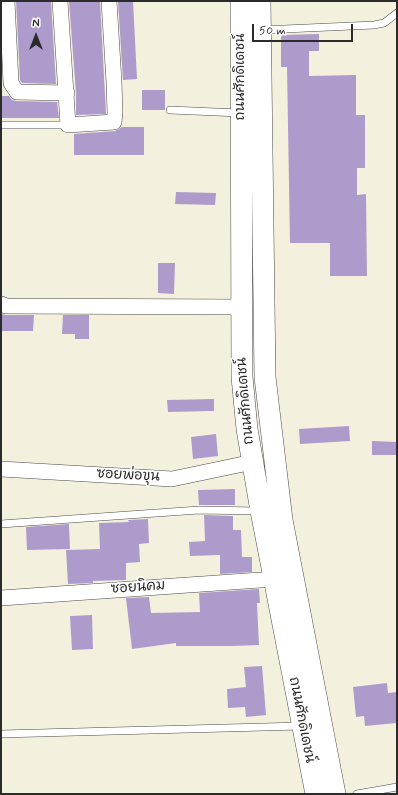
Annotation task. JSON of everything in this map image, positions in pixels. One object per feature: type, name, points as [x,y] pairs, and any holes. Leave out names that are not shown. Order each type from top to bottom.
[{"type":"main road","name":"ถนนศักดิเดชน์","points":[[241,1],[242,377],[247,429],[261,511],[316,794]]},
{"type":"main road","name":"ถนนศักดิเดชน์","points":[[260,1],[266,377],[282,520],[335,794]]},
{"type":"street","points":[[7,1],[11,83],[17,92],[67,93]]},
{"type":"street","points":[[60,1],[68,125],[114,122],[115,98],[109,1]]},
{"type":"street","points":[[1,304],[6,306],[242,307]]},
{"type":"street","name":"ซอยพ่อขุน","points":[[1,469],[172,479],[253,462]]},
{"type":"street","name":"ซอยนิคม","points":[[1,598],[275,579]]},
{"type":"lane","points":[[260,30],[374,25],[384,23],[397,13]]},
{"type":"lane","points":[[170,110],[242,114]]},
{"type":"lane","points":[[1,125],[68,125]]},
{"type":"lane","points":[[1,524],[199,510],[261,511]]},
{"type":"lane","points":[[1,734],[302,726]]},
{"type":"lane","points":[[357,794],[397,787]]},
{"type":"building","points":[[16,1],[51,1],[56,84],[22,83],[20,80]]},
{"type":"building","points":[[69,1],[100,1],[106,114],[76,115],[76,93]]},
{"type":"building","points":[[118,1],[133,1],[137,79],[123,80]]},
{"type":"building","points":[[319,34],[319,51],[309,51],[309,76],[356,75],[356,115],[365,115],[365,168],[357,168],[357,195],[366,194],[367,276],[330,276],[330,243],[290,243],[287,67],[281,67],[281,35]]},
{"type":"building","points":[[142,90],[165,90],[165,110],[142,110]]},
{"type":"building","points":[[1,96],[9,96],[12,100],[17,101],[57,102],[59,118],[1,118]]},
{"type":"building","points":[[122,127],[144,127],[144,155],[74,155],[74,134],[115,131]]},
{"type":"building","points":[[176,192],[216,193],[215,205],[175,204]]},
{"type":"building","points":[[158,263],[175,263],[174,294],[158,293]]},
{"type":"building","points":[[1,314],[34,315],[33,331],[1,331]]},
{"type":"building","points":[[63,315],[89,315],[89,339],[75,339],[75,334],[62,334]]},
{"type":"building","points":[[214,399],[214,411],[168,412],[167,400]]},
{"type":"building","points":[[349,426],[350,441],[300,444],[299,429]]},
{"type":"building","points":[[216,434],[218,456],[193,459],[191,437]]},
{"type":"building","points":[[372,441],[397,442],[397,455],[372,455]]},
{"type":"building","points":[[235,489],[235,505],[199,505],[198,490]]},
{"type":"building","points":[[204,515],[233,516],[233,530],[241,530],[242,557],[252,557],[252,572],[220,574],[220,555],[190,556],[189,542],[205,541]]},
{"type":"building","points":[[148,519],[149,543],[139,544],[140,562],[126,563],[126,580],[93,581],[93,583],[68,584],[66,550],[100,549],[99,523],[129,522],[128,520]]},
{"type":"building","points":[[69,524],[70,549],[27,550],[26,527]]},
{"type":"building","points":[[259,589],[260,603],[257,603],[259,645],[176,646],[176,643],[132,649],[126,598],[149,597],[151,613],[200,612],[199,593]]},
{"type":"building","points":[[92,615],[93,649],[72,650],[70,616]]},
{"type":"building","points":[[262,666],[266,715],[246,717],[245,707],[228,708],[227,689],[246,687],[244,667]]},
{"type":"building","points":[[387,683],[388,693],[397,692],[397,723],[365,726],[364,716],[356,717],[353,687]]}]
